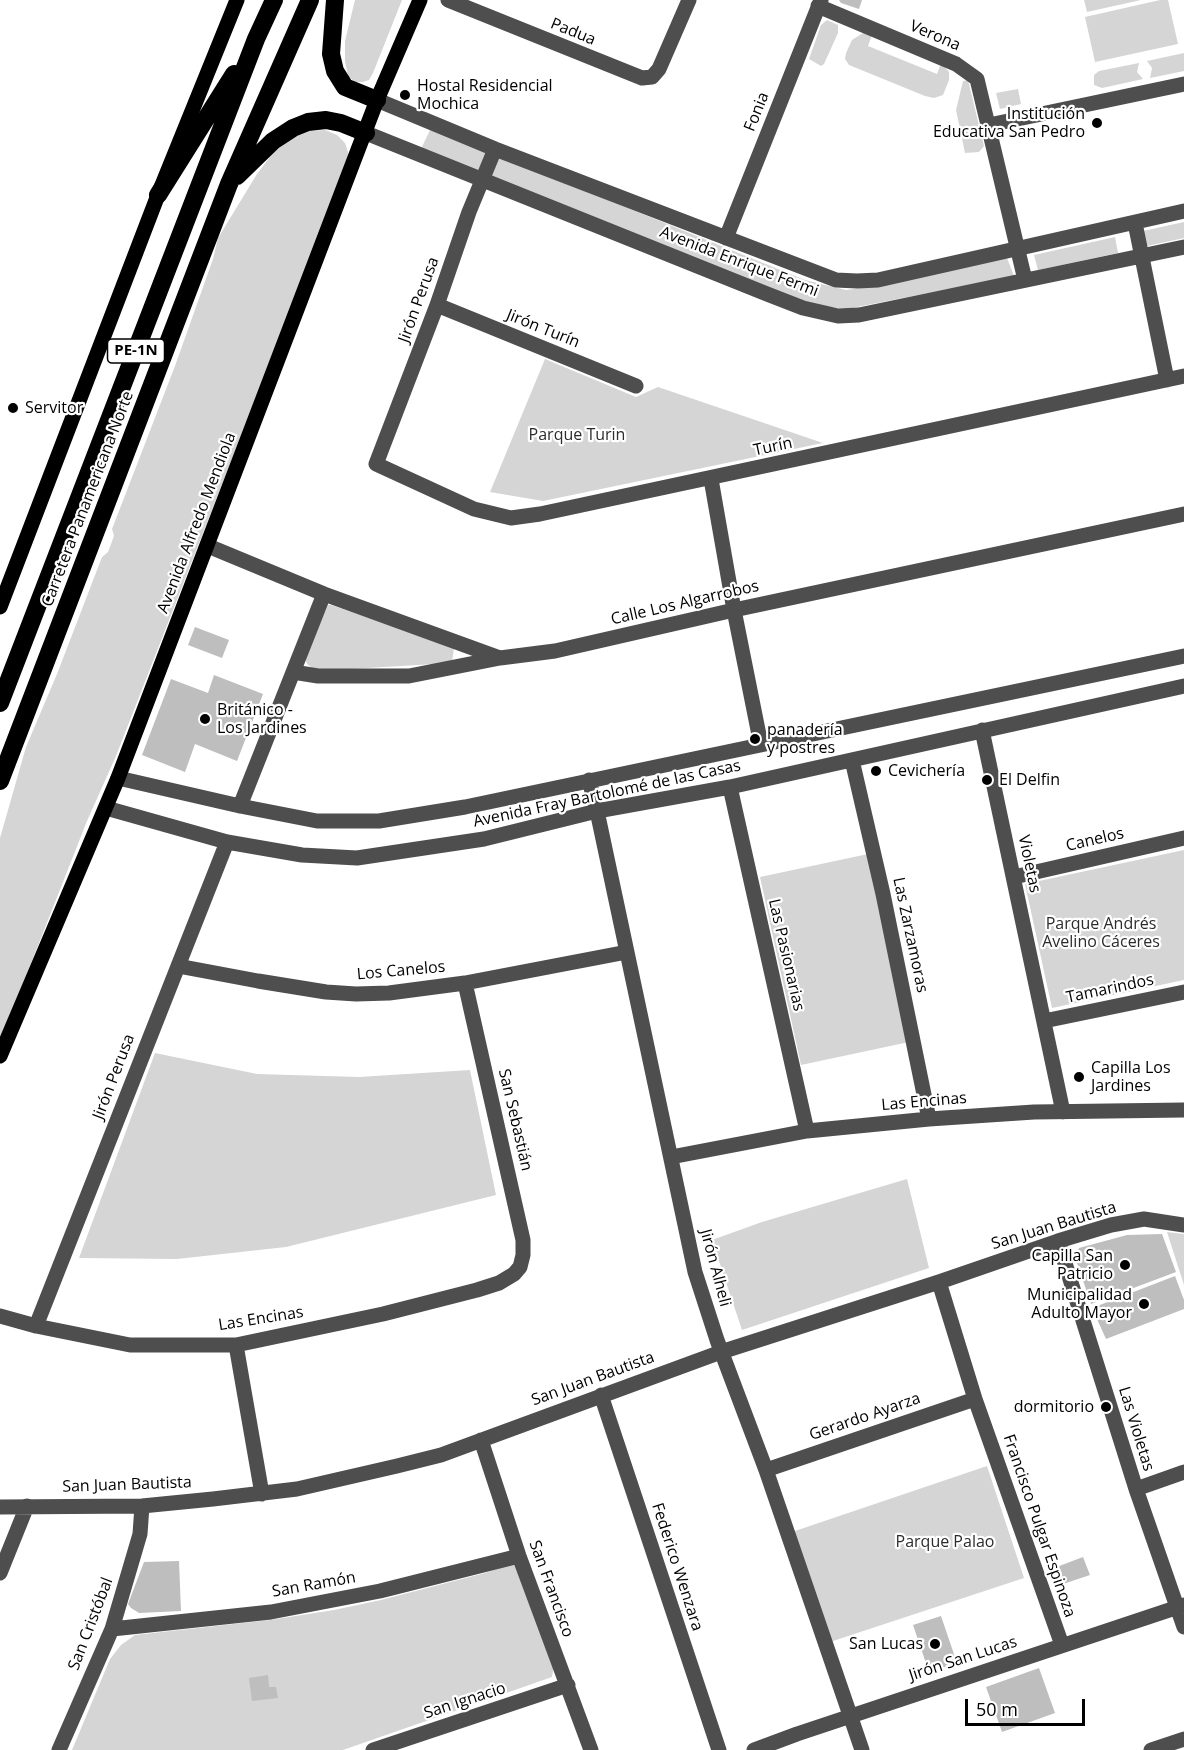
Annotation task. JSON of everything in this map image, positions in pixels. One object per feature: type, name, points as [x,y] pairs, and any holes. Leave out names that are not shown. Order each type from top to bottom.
[{"type":"highway","name":"Carretera Panamericana Norte","points":[[0,702],[256,39],[274,0]]},
{"type":"highway","name":"Carretera Panamericana Norte","points":[[0,781],[229,184],[310,0]]},
{"type":"highway","points":[[335,0],[331,54],[335,71],[345,87],[377,100]]},
{"type":"highway","points":[[158,195],[256,39]]},
{"type":"highway","points":[[229,184],[273,141],[293,128],[308,122],[326,120],[341,123],[366,134]]},
{"type":"main road","points":[[0,607],[158,195],[237,0]]},
{"type":"main road","name":"Avenida Alfredo Mendiola","points":[[0,1056],[118,778],[366,134],[377,100],[420,0]]},
{"type":"street","name":"Padua","points":[[448,0],[642,78],[652,77],[659,69],[689,0]]},
{"type":"street","name":"Verona","points":[[819,3],[956,63],[968,71],[979,84],[1025,280]]},
{"type":"street","name":"Fonia","points":[[726,238],[819,3]]},
{"type":"street","points":[[988,125],[1184,84]]},
{"type":"street","name":"Avenida Enrique Fermi","points":[[377,100],[495,149],[836,280],[878,280],[1184,211]]},
{"type":"street","name":"Avenida Enrique Fermi","points":[[366,134],[803,308],[838,316],[860,315],[1184,248]]},
{"type":"street","name":"Jirón Perusa","points":[[376,464],[437,305],[469,212],[495,149]]},
{"type":"street","points":[[1135,223],[1167,380]]},
{"type":"street","name":"Jirón Turín","points":[[437,305],[636,386]]},
{"type":"street","name":"Turín","points":[[376,464],[474,508],[511,518],[711,479],[1184,376]]},
{"type":"street","points":[[711,479],[761,745]]},
{"type":"street","name":"Calle Los Algarrobos","points":[[208,546],[324,594],[500,658],[555,651],[734,610],[1184,514]]},
{"type":"street","points":[[240,806],[324,594]]},
{"type":"street","name":"Avenida Fray Bartolomé de las Casas","points":[[118,778],[317,821],[379,821],[465,807],[1184,656]]},
{"type":"street","points":[[293,672],[318,676],[409,675],[500,658]]},
{"type":"street","name":"Avenida Fray Bartolomé de las Casas","points":[[106,808],[227,842],[302,855],[357,858],[484,839],[597,811],[730,787],[1184,686]]},
{"type":"street","name":"Violetas","points":[[982,730],[1063,1112]]},
{"type":"street","name":"Las Zarzamoras","points":[[852,760],[883,894],[929,1119]]},
{"type":"street","name":"Jirón Alheli","points":[[589,780],[695,1272],[862,1750]]},
{"type":"street","name":"Las Pasionarias","points":[[730,787],[807,1131]]},
{"type":"street","name":"Canelos","points":[[1014,877],[1184,838]]},
{"type":"street","name":"Jirón Perusa","points":[[36,1326],[227,842]]},
{"type":"street","name":"Los Canelos","points":[[178,966],[326,992],[389,993],[465,982],[627,951]]},
{"type":"street","name":"San Sebastián","points":[[465,982],[518,1212],[523,1240],[520,1267]]},
{"type":"street","name":"Tamarindos","points":[[1044,1021],[1184,992]]},
{"type":"street","name":"Las Encinas","points":[[670,1157],[807,1131],[929,1119],[1034,1112],[1184,1110]]},
{"type":"street","name":"San Juan Bautista","points":[[0,1507],[141,1506],[262,1494],[297,1489],[397,1466],[441,1455],[722,1352],[1058,1241],[1111,1225],[1144,1219],[1184,1225]]},
{"type":"street","name":"Las Violetas","points":[[1058,1241],[1136,1489],[1180,1606],[1184,1627]]},
{"type":"street","name":"Las Encinas","points":[[0,1316],[130,1346],[236,1345],[383,1314],[477,1290],[499,1283],[514,1274],[520,1267]]},
{"type":"street","name":"Francisco Pulgar Espinoza","points":[[939,1282],[975,1399],[1062,1645]]},
{"type":"street","points":[[236,1345],[262,1494]]},
{"type":"street","name":"Federico Wenzara","points":[[601,1395],[719,1750]]},
{"type":"street","name":"Gerardo Ayarza","points":[[766,1470],[975,1399]]},
{"type":"street","name":"San Francisco","points":[[481,1440],[519,1556],[591,1750]]},
{"type":"street","points":[[1136,1489],[1184,1472]]},
{"type":"street","points":[[0,1573],[27,1506]]},
{"type":"street","name":"San Cristóbal","points":[[58,1750],[112,1629],[140,1534],[141,1506]]},
{"type":"street","name":"San Ramón","points":[[112,1629],[294,1608],[380,1592],[519,1556]]},
{"type":"street","name":"Jirón San Lucas","points":[[754,1750],[1180,1606]]},
{"type":"street","name":"San Ignacio","points":[[373,1750],[568,1685]]},
{"type":"street","points":[[1151,1750],[1184,1739]]},
{"type":"green space","points":[[355,0],[402,0],[373,73],[369,80],[363,82],[355,82],[348,76],[345,61],[345,41]]},
{"type":"green space","points":[[1084,0],[1141,0],[1087,12]]},
{"type":"green space","points":[[1168,0],[1178,44],[1095,62],[1085,17]]},
{"type":"green space","points":[[827,20],[838,25],[838,33],[821,66],[809,59],[821,25]]},
{"type":"green space","points":[[863,33],[872,35],[868,46],[937,74],[941,63],[949,72],[949,80],[943,95],[934,98],[925,96],[849,65],[845,59],[846,53],[852,40]]},
{"type":"green space","points":[[1184,53],[1184,71],[1150,78],[1152,68],[1147,61]]},
{"type":"green space","points":[[1139,63],[1137,72],[1143,79],[1102,88],[1094,85],[1094,75],[1099,71]]},
{"type":"green space","points":[[968,80],[984,146],[979,152],[965,153],[956,110],[963,81]]},
{"type":"green space","points":[[1018,89],[1021,104],[1000,109],[996,93]]},
{"type":"green space","points":[[431,128],[805,280],[846,290],[884,285],[1007,258],[1014,276],[847,309],[812,305],[421,149]]},
{"type":"green space","points":[[325,130],[337,135],[345,143],[348,152],[347,164],[116,756],[87,821],[0,1042],[0,838],[26,747],[102,557],[108,552],[114,536],[112,529],[175,366],[213,259],[218,238],[257,174],[273,153],[290,139],[310,131]]},
{"type":"green space","points":[[1184,222],[1184,238],[1147,246],[1143,231]]},
{"type":"green space","points":[[1115,237],[1118,253],[1038,270],[1034,255]]},
{"type":"green space","name":"Parque Turin","points":[[545,359],[636,397],[658,387],[823,443],[543,501],[490,492]]},
{"type":"green space","points":[[328,605],[454,647],[452,663],[316,671],[307,664],[305,657]]},
{"type":"green space","name":"Parque Andrés Avelino Cáceres","points":[[1184,850],[1184,980],[1052,1008],[1025,884]]},
{"type":"green space","points":[[868,854],[909,1042],[801,1065],[760,877]]},
{"type":"green space","points":[[155,1053],[257,1074],[359,1077],[470,1070],[496,1195],[286,1247],[177,1259],[79,1258]]},
{"type":"green space","points":[[907,1179],[929,1268],[742,1330],[712,1240],[762,1222]]},
{"type":"green space","points":[[1167,1232],[1184,1234],[1184,1285]]},
{"type":"green space","name":"Parque Palao","points":[[987,1466],[1024,1578],[830,1642],[792,1532]]},
{"type":"green space","points":[[511,1564],[515,1565],[554,1666],[552,1677],[343,1750],[72,1750],[110,1659],[121,1645],[135,1635],[270,1620],[334,1610],[485,1573]]},
{"type":"building","points":[[839,0],[862,0],[859,9],[841,3]]},
{"type":"building","points":[[195,627],[229,640],[222,658],[188,645]]},
{"type":"building","name":"Británico - Los Jardines","points":[[214,675],[263,694],[237,761],[195,744],[185,772],[142,755],[171,679],[208,693]]},
{"type":"building","name":"Capilla San Patricio","points":[[1162,1234],[1176,1272],[1091,1304],[1075,1257],[1079,1248],[1127,1235]]},
{"type":"building","name":"Municipalidad Adulto Mayor","points":[[1175,1276],[1184,1300],[1184,1309],[1106,1339],[1092,1308]]},
{"type":"building","points":[[1083,1557],[1090,1575],[1060,1585],[1054,1568]]},
{"type":"building","points":[[179,1561],[181,1611],[139,1613],[131,1608],[128,1604],[144,1562]]},
{"type":"building","name":"San Lucas","points":[[941,1616],[957,1663],[929,1672],[913,1625]]},
{"type":"building","points":[[1039,1668],[1055,1713],[1002,1732],[986,1687]]},
{"type":"building","points":[[268,1675],[269,1687],[276,1687],[278,1698],[252,1701],[249,1678]]},
{"type":"place","name":"Hostal Residencial Mochica","points":[[405,95]]},
{"type":"place","name":"Institución Educativa San Pedro","points":[[1097,123]]},
{"type":"place","name":"Servitor","points":[[13,408]]},
{"type":"place","name":"Británico - Los Jardines","points":[[205,719]]},
{"type":"place","name":"panadería y postres","points":[[755,739]]},
{"type":"place","name":"Cevichería","points":[[876,771]]},
{"type":"place","name":"El Delfin","points":[[987,780]]},
{"type":"place","name":"Capilla Los Jardines","points":[[1079,1077]]},
{"type":"place","name":"Capilla San Patricio","points":[[1125,1265]]},
{"type":"place","name":"Municipalidad Adulto Mayor","points":[[1144,1304]]},
{"type":"place","name":"dormitorio","points":[[1106,1407]]},
{"type":"place","name":"San Lucas","points":[[935,1644]]}]
